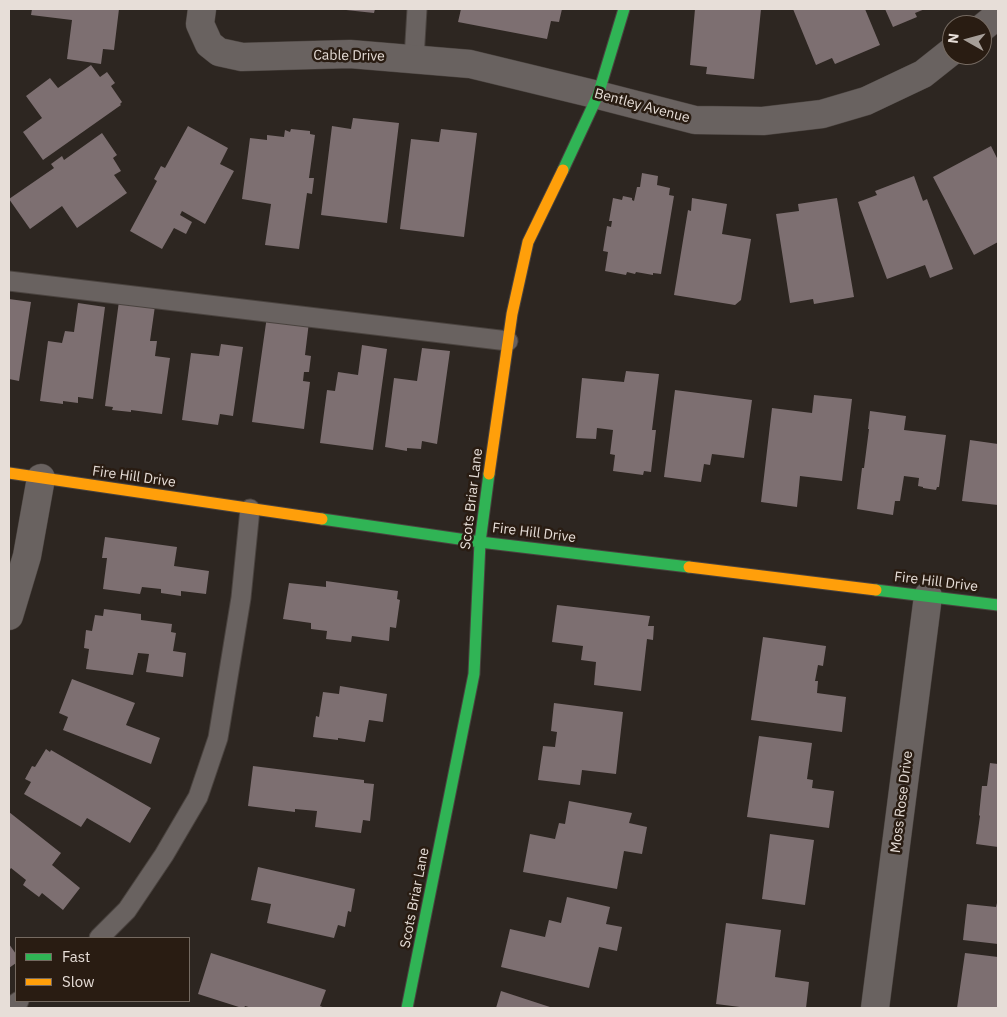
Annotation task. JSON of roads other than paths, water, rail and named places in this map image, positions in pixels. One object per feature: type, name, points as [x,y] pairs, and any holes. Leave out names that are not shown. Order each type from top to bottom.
[{"type":"street","name":"Cable Drive","points":[[202,9],[200,24],[210,44],[220,52],[242,57],[350,54],[470,64],[528,78]]},
{"type":"street","name":"Scots Briar Lane","points":[[408,1008],[474,674],[480,542],[512,314],[528,242],[598,95],[624,9]]},
{"type":"street","name":"Bentley Avenue","points":[[528,78],[695,120],[763,122],[822,114],[866,101],[923,74],[942,59]]},
{"type":"street","name":"Fire Hill Drive","points":[[9,473],[480,542],[998,605]]},
{"type":"street","points":[[9,616],[27,556],[41,478]]},
{"type":"street","name":"Moss Rose Drive","points":[[875,1008],[928,596]]},
{"type":"lane","points":[[414,60],[417,9]]},
{"type":"lane","points":[[9,281],[508,341]]},
{"type":"lane","points":[[100,937],[127,910],[164,855],[198,797],[218,738],[241,598],[250,509]]}]
